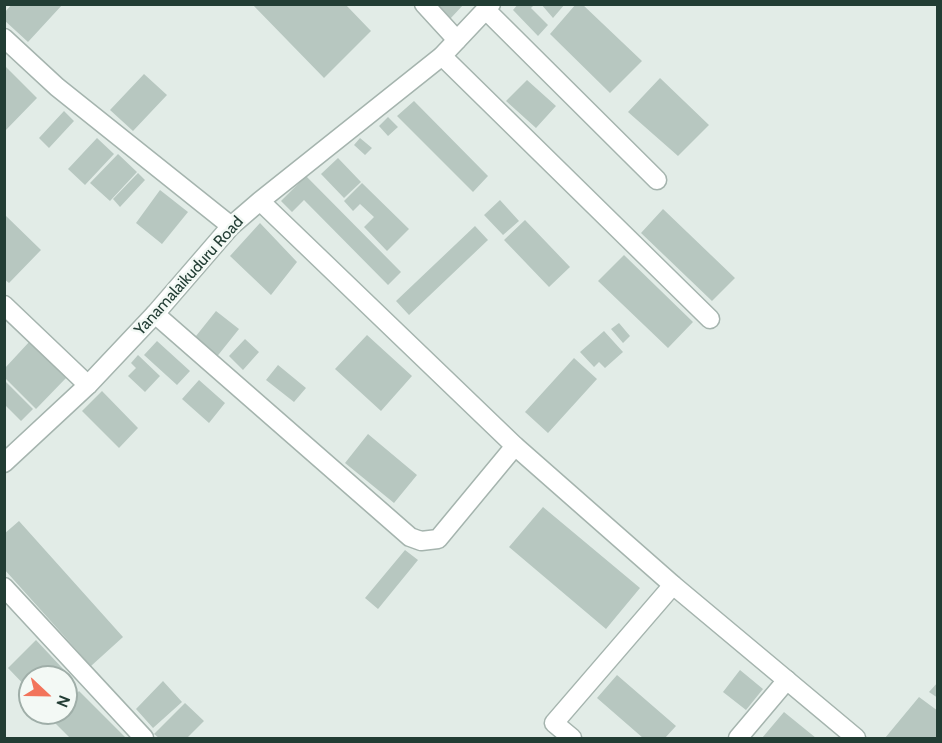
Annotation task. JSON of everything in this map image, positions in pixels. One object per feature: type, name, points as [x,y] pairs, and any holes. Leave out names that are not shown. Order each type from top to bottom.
[{"type":"street","points":[[424,4],[457,40]]},
{"type":"street","points":[[488,7],[657,180]]},
{"type":"street","name":"Yanamalaikuduru Road","points":[[4,463],[88,385],[155,314],[231,226],[442,56],[488,7]]},
{"type":"street","points":[[4,38],[57,87],[231,226]]},
{"type":"street","points":[[442,56],[710,319]]},
{"type":"street","points":[[260,201],[515,446],[674,585],[856,738]]},
{"type":"street","points":[[4,305],[88,385]]},
{"type":"street","points":[[155,314],[410,537],[421,541],[438,539],[515,446]]},
{"type":"street","points":[[572,738],[554,723],[674,585]]},
{"type":"street","points":[[4,587],[144,738]]},
{"type":"street","points":[[738,738],[787,680]]},
{"type":"building","points":[[12,4],[63,4],[28,42],[4,20],[4,13]]},
{"type":"building","points":[[252,4],[345,4],[371,31],[324,78]]},
{"type":"building","points":[[435,4],[464,4],[450,19]]},
{"type":"building","points":[[518,4],[535,4],[531,8],[548,25],[538,36],[513,10]]},
{"type":"building","points":[[541,4],[565,4],[553,18]]},
{"type":"building","points":[[576,4],[582,4],[642,61],[610,93],[550,34]]},
{"type":"building","points":[[4,65],[37,98],[4,132]]},
{"type":"building","points":[[144,74],[167,95],[133,131],[110,110]]},
{"type":"building","points":[[660,78],[709,125],[678,156],[628,112]]},
{"type":"building","points":[[527,80],[556,106],[536,128],[506,101]]},
{"type":"building","points":[[414,101],[488,176],[473,192],[397,116]]},
{"type":"building","points":[[64,111],[74,121],[49,148],[39,138]]},
{"type":"building","points":[[388,117],[398,127],[388,136],[379,126]]},
{"type":"building","points":[[97,138],[114,154],[85,185],[68,169]]},
{"type":"building","points":[[360,138],[372,148],[365,155],[354,145]]},
{"type":"building","points":[[118,154],[137,172],[110,201],[90,183]]},
{"type":"building","points":[[338,158],[361,182],[344,198],[321,174]]},
{"type":"building","points":[[138,173],[145,180],[120,207],[113,199]]},
{"type":"building","points":[[306,176],[401,272],[388,285],[304,200],[292,212],[281,201]]},
{"type":"building","points":[[362,183],[409,229],[387,251],[364,227],[374,217],[360,204],[353,211],[344,201]]},
{"type":"building","points":[[160,190],[188,212],[162,244],[136,223]]},
{"type":"building","points":[[500,200],[519,221],[503,235],[484,215]]},
{"type":"building","points":[[663,209],[735,278],[712,301],[641,233]]},
{"type":"building","points":[[4,214],[41,250],[9,283],[4,279]]},
{"type":"building","points":[[525,220],[570,267],[549,287],[504,240]]},
{"type":"building","points":[[260,223],[297,262],[271,295],[230,256]]},
{"type":"building","points":[[475,226],[488,240],[409,315],[396,301]]},
{"type":"building","points":[[624,255],[693,322],[668,348],[598,281]]},
{"type":"building","points":[[216,311],[239,329],[215,359],[192,341]]},
{"type":"building","points":[[619,323],[630,336],[623,343],[611,329]]},
{"type":"building","points":[[604,331],[623,352],[605,368],[599,362],[594,367],[580,352]]},
{"type":"building","points":[[367,335],[412,376],[381,411],[335,369]]},
{"type":"building","points":[[245,339],[259,352],[243,370],[229,356]]},
{"type":"building","points":[[30,341],[67,377],[36,409],[5,378],[5,368]]},
{"type":"building","points":[[157,341],[190,371],[177,385],[144,355]]},
{"type":"building","points":[[138,355],[160,376],[145,392],[128,376],[136,368],[131,363]]},
{"type":"building","points":[[574,358],[597,379],[548,433],[525,412]]},
{"type":"building","points":[[278,365],[306,388],[294,402],[266,380]]},
{"type":"building","points":[[4,380],[33,409],[21,421],[4,404]]},
{"type":"building","points":[[199,380],[225,403],[209,423],[182,399]]},
{"type":"building","points":[[102,391],[138,428],[119,448],[82,411]]},
{"type":"building","points":[[368,434],[417,475],[394,503],[345,463]]},
{"type":"building","points":[[543,507],[640,588],[606,629],[509,547]]},
{"type":"building","points":[[19,521],[123,637],[91,666],[4,569],[4,534]]},
{"type":"building","points":[[405,550],[418,560],[378,609],[365,598]]},
{"type":"building","points":[[36,640],[59,665],[18,665],[18,678],[8,668]]},
{"type":"building","points":[[740,670],[763,689],[746,710],[723,692]]},
{"type":"building","points":[[617,675],[676,726],[665,738],[643,738],[597,698]]},
{"type":"building","points":[[163,681],[182,702],[153,728],[136,709]]},
{"type":"building","points":[[938,682],[938,698],[929,692]]},
{"type":"building","points":[[78,692],[126,738],[70,738],[57,725],[78,725]]},
{"type":"building","points":[[919,697],[938,711],[938,738],[885,738]]},
{"type":"building","points":[[185,703],[204,721],[187,738],[159,738],[154,734]]},
{"type":"building","points":[[784,712],[816,738],[762,738]]}]
